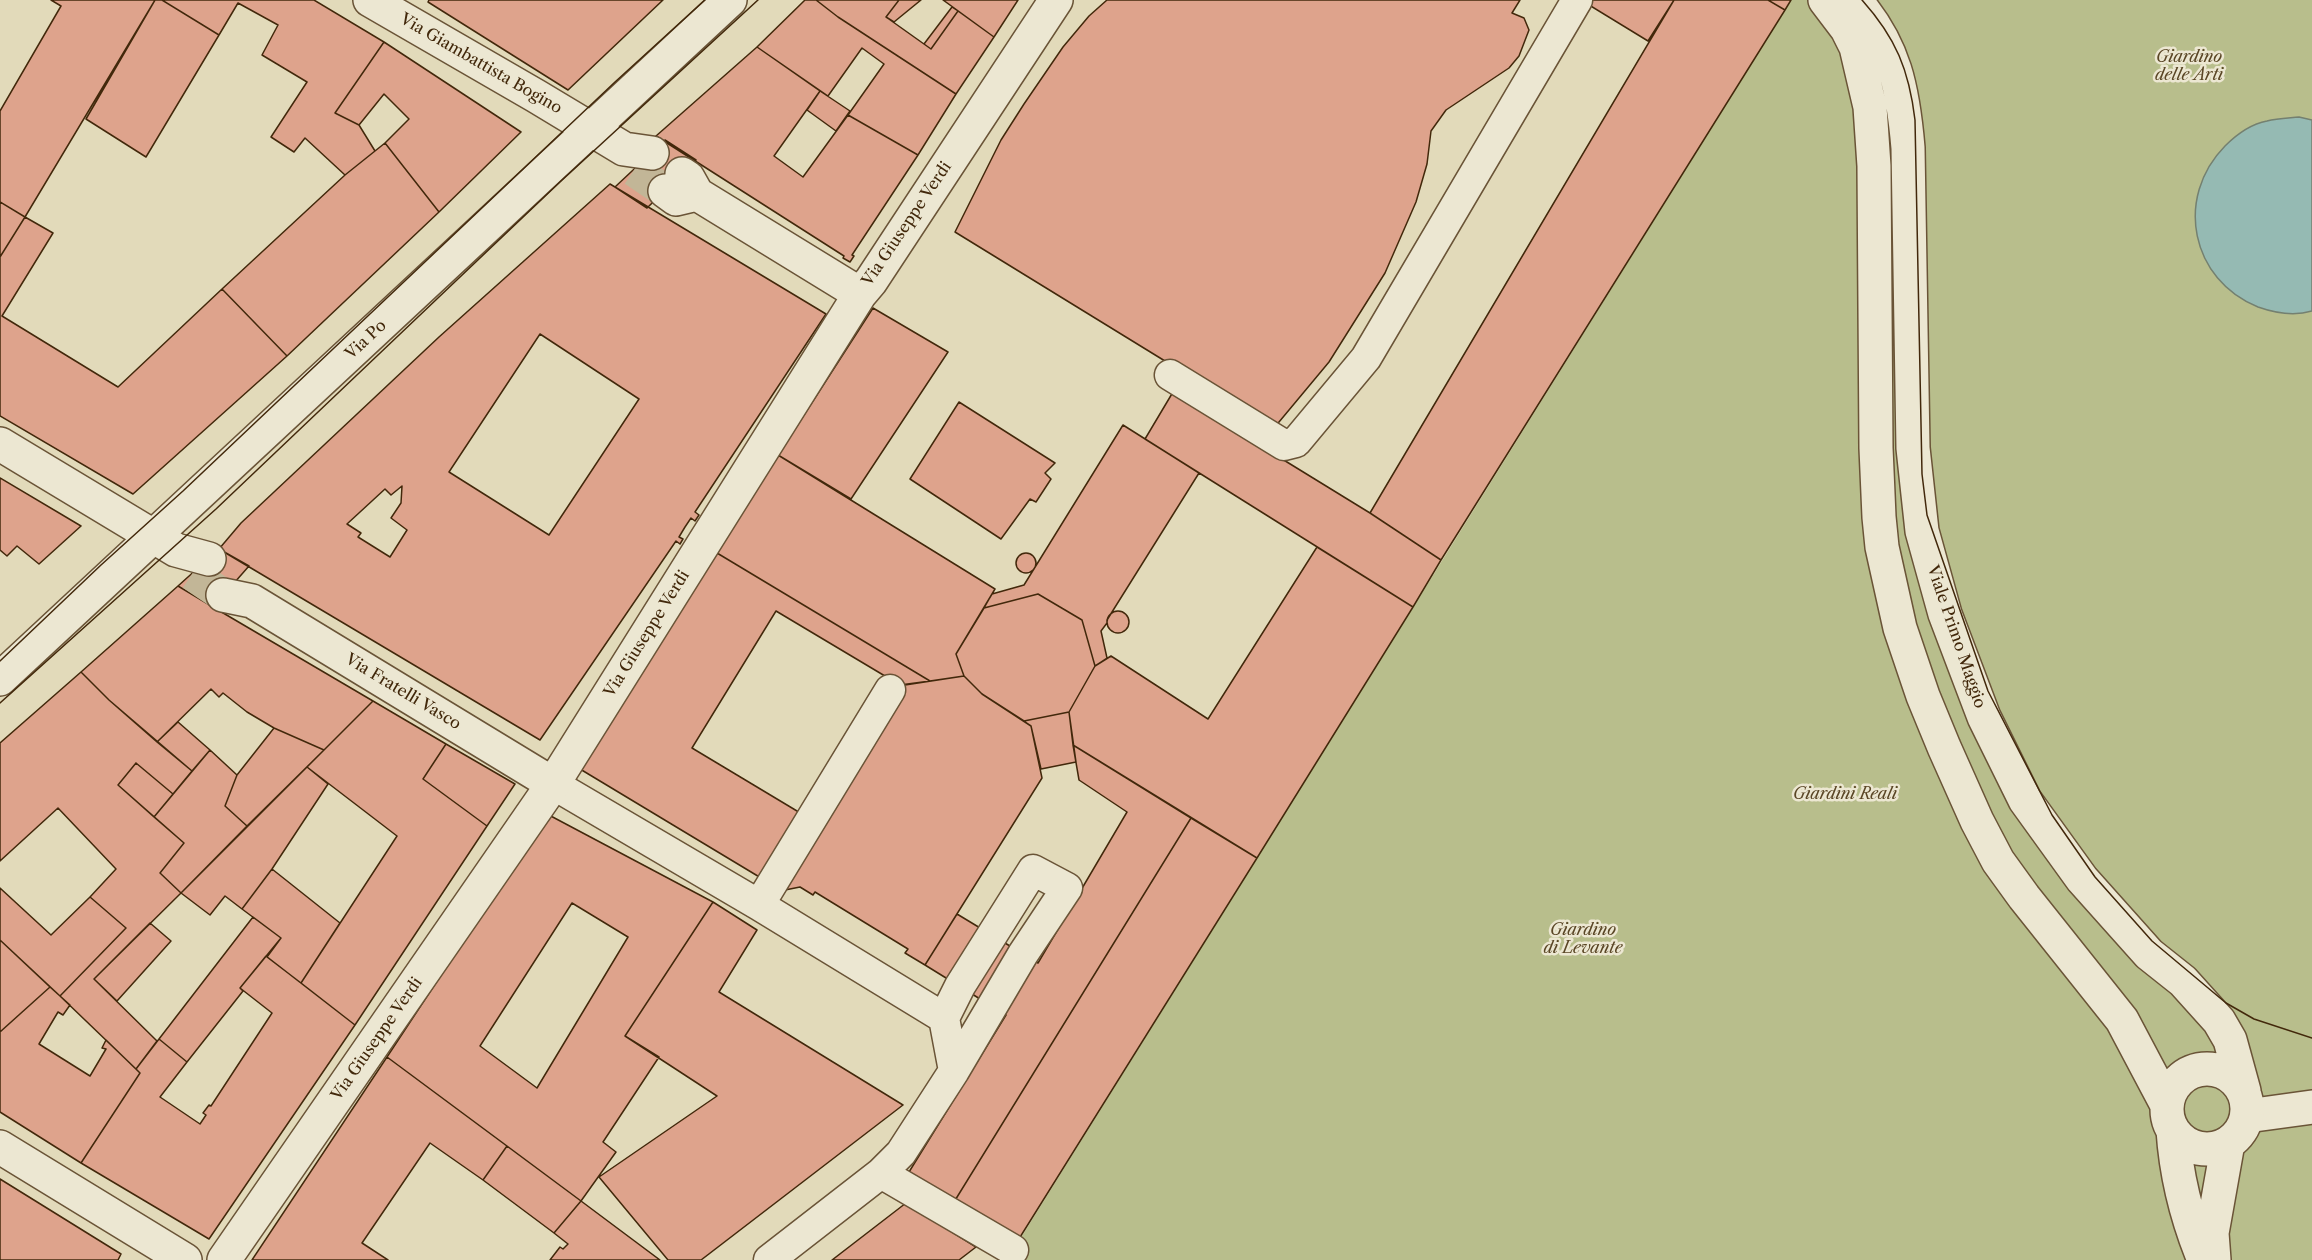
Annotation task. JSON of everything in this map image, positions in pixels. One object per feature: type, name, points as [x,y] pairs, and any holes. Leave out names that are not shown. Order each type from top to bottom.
[{"type":"street","name":"Via Giambattista Bogino","points":[[370,0],[637,157]]},
{"type":"street","name":"Via Po","points":[[0,679],[183,555],[591,130],[730,0]]},
{"type":"street","name":"Via Giuseppe Verdi","points":[[224,1260],[553,784],[860,294],[871,281],[1056,0]]},
{"type":"street","points":[[1170,375],[1284,445],[1296,442],[1366,358],[1577,0]]},
{"type":"street","points":[[1825,0],[1847,29],[1856,47],[1870,107],[1874,166],[1876,448],[1879,518],[1882,547],[1900,628],[1923,696],[1944,747],[1977,821],[1998,861],[2122,1020],[2170,1117],[2181,1140],[2204,1149],[2217,1148],[2228,1143],[2240,1132],[2245,1104],[2236,1081],[2226,1073],[2213,1069],[2200,1069],[2188,1074],[2171,1092],[2170,1117],[2188,1220],[2204,1260]]},
{"type":"street","name":"Viale Primo Maggio","points":[[1855,0],[1870,18],[1883,40],[1896,73],[1905,108],[1908,148],[1913,448],[1916,488],[1922,531],[1945,614],[1984,717],[2025,800],[2082,879],[2149,954],[2183,981],[2219,1021],[2230,1040],[2245,1104]]},
{"type":"street","points":[[681,187],[860,294]]},
{"type":"street","points":[[0,444],[183,555]]},
{"type":"street","name":"Via Fratelli Vasco","points":[[238,592],[553,784]]},
{"type":"street","points":[[759,905],[890,690]]},
{"type":"street","points":[[553,784],[759,905],[944,1018]]},
{"type":"street","points":[[769,1260],[882,1173],[901,1153],[954,1071],[1023,954],[1067,888],[1033,870],[960,986],[944,1018],[954,1071]]},
{"type":"street","points":[[2245,1104],[2312,1107]]},
{"type":"street","points":[[2214,1260],[2212,1233],[2228,1143]]},
{"type":"street","points":[[0,1147],[185,1260]]},
{"type":"street","points":[[882,1173],[1013,1250]]},
{"type":"green space","name":"Giardini Reali","points":[[1791,0],[2312,0],[2312,1260],[1007,1260]]},
{"type":"water","points":[[2299,117],[2312,120],[2312,311],[2292,314],[2258,307],[2235,294],[2217,278],[2205,258],[2197,236],[2195,213],[2199,189],[2209,167],[2229,142],[2244,130],[2261,122]]},
{"type":"building","points":[[51,0],[155,0],[25,217],[0,202],[0,111],[61,6]]},
{"type":"building","points":[[155,0],[162,0],[219,35],[146,157],[86,119]]},
{"type":"building","points":[[162,0],[314,0],[384,42],[335,113],[359,125],[375,151],[345,175],[305,138],[294,152],[271,137],[307,82],[262,55],[278,25],[238,3],[219,35]]},
{"type":"building","points":[[429,0],[663,0],[568,90],[428,2]]},
{"type":"building","points":[[805,0],[816,0],[838,17],[956,94],[918,155],[848,115],[884,64],[862,48],[828,96],[757,47]]},
{"type":"building","points":[[816,0],[899,0],[886,17],[931,49],[958,11],[994,37],[956,94],[838,17]]},
{"type":"building","points":[[899,0],[921,0],[894,22],[886,17]]},
{"type":"building","points":[[943,0],[1018,0],[994,37]]},
{"type":"building","points":[[1107,0],[1520,0],[1512,13],[1524,18],[1529,30],[1519,56],[1509,68],[1446,110],[1431,131],[1427,164],[1416,202],[1385,273],[1329,362],[1274,428],[955,232],[1001,140],[1024,104],[1063,47],[1089,16]]},
{"type":"building","points":[[1581,0],[1674,0],[1648,41]]},
{"type":"building","points":[[1674,0],[1768,0],[1785,10],[1441,560],[1370,513]]},
{"type":"building","points":[[1768,0],[1791,0],[1785,10]]},
{"type":"building","points":[[952,7],[958,11],[931,49],[924,44]]},
{"type":"building","points":[[384,42],[521,132],[439,212],[385,143],[409,119],[384,94],[359,125],[335,113]]},
{"type":"building","points":[[757,47],[820,91],[774,156],[803,177],[848,115],[918,155],[852,255],[854,256],[850,262],[656,136]]},
{"type":"building","points":[[820,91],[850,111],[836,131],[807,110]]},
{"type":"building","points":[[665,140],[696,160],[647,208],[615,187]]},
{"type":"building","points":[[385,143],[439,212],[287,356],[222,289],[345,175]]},
{"type":"building","points":[[610,184],[826,314],[695,512],[699,515],[695,521],[691,518],[685,527],[679,537],[683,539],[680,544],[676,541],[540,740],[219,549],[241,523],[439,337]],"holes":[[[540,334],[639,399],[549,535],[449,472]],[[402,486],[401,503],[391,518],[407,530],[390,557],[358,537],[361,533],[347,524],[385,489],[391,495]]]},
{"type":"building","points":[[0,202],[25,217],[0,257]]},
{"type":"building","points":[[25,217],[53,233],[2,316],[118,387],[222,289],[287,356],[133,494],[0,416],[0,257]]},
{"type":"building","points":[[873,308],[948,352],[851,499],[778,455]]},
{"type":"building","points":[[1173,392],[1370,513],[1441,560],[1413,607],[1145,439]]},
{"type":"building","points":[[959,402],[1055,463],[1045,473],[1051,479],[1036,502],[1030,499],[1001,539],[910,479]]},
{"type":"building","points":[[1123,425],[1199,473],[1101,631],[1107,658],[1095,666],[1082,620],[1038,594],[984,608],[992,594],[1024,585]]},
{"type":"building","points":[[778,455],[995,589],[956,654],[964,676],[930,681],[717,553]]},
{"type":"building","points":[[0,478],[81,526],[39,564],[17,546],[7,556],[0,550]]},
{"type":"building","points":[[1317,547],[1413,607],[1257,858],[1073,745],[1069,712],[1095,666],[1111,656],[1208,719]]},
{"type":"building","points":[[219,549],[249,566],[213,607],[178,586]]},
{"type":"building","points":[[717,553],[930,681],[900,685],[776,611],[692,748],[812,820],[771,884],[580,769]]},
{"type":"building","points":[[1026,553],[1033,556],[1036,563],[1033,570],[1026,573],[1019,570],[1016,563],[1019,556]]},
{"type":"building","points":[[178,586],[373,701],[324,750],[274,728],[247,712],[223,693],[219,697],[211,689],[157,742],[81,672]]},
{"type":"building","points":[[1038,594],[1082,620],[1095,666],[1069,712],[1024,721],[982,694],[964,676],[956,654],[984,608]]},
{"type":"building","points":[[1118,611],[1126,614],[1129,622],[1126,630],[1118,633],[1110,630],[1107,622],[1110,614]]},
{"type":"building","points":[[81,672],[109,700],[192,771],[173,794],[136,763],[118,785],[184,843],[160,873],[181,893],[94,979],[157,1041],[136,1069],[60,996],[126,928],[90,897],[116,869],[58,808],[0,861],[0,743]]},
{"type":"building","points":[[964,676],[982,694],[1031,726],[1042,778],[925,965],[905,953],[908,949],[815,892],[813,895],[800,887],[780,891],[823,824],[905,685]]},
{"type":"building","points":[[373,701],[446,744],[423,779],[487,826],[355,1025],[301,983],[397,836],[307,767]]},
{"type":"building","points":[[1069,712],[1076,762],[1041,769],[1031,726],[1024,721]]},
{"type":"building","points":[[178,722],[210,750],[192,771],[157,742]]},
{"type":"building","points":[[274,728],[324,750],[247,826],[225,806],[237,775]]},
{"type":"building","points":[[446,744],[515,784],[487,826],[423,779]]},
{"type":"building","points":[[1073,745],[1191,818],[954,1202],[909,1172],[1006,1015],[925,965],[957,914],[1038,963],[1127,812],[1079,780]]},
{"type":"building","points":[[210,750],[237,775],[225,806],[247,826],[181,893],[160,873],[184,843],[154,817]]},
{"type":"building","points":[[136,763],[173,794],[154,817],[118,785]]},
{"type":"building","points":[[307,767],[328,784],[272,869],[242,909],[225,896],[210,915],[181,893]]},
{"type":"building","points":[[547,814],[713,902],[625,1036],[659,1057],[603,1142],[616,1152],[581,1201],[387,1057]],"holes":[[[572,903],[628,937],[537,1088],[480,1046]]]},
{"type":"building","points":[[1191,818],[1257,858],[1017,1242],[954,1202]]},
{"type":"building","points":[[272,869],[340,923],[301,983],[267,957],[281,938],[242,909]]},
{"type":"building","points":[[0,888],[51,935],[90,897],[126,928],[60,996],[0,940]]},
{"type":"building","points":[[713,902],[757,930],[719,992],[903,1105],[701,1260],[668,1260],[599,1177],[717,1096],[625,1036]]},
{"type":"building","points":[[253,917],[281,938],[240,988],[243,991],[187,1062],[159,1039]]},
{"type":"building","points":[[150,923],[171,941],[117,1001],[94,979]]},
{"type":"building","points":[[0,940],[50,987],[0,1032]]},
{"type":"building","points":[[266,956],[355,1025],[209,1239],[81,1163],[140,1073],[136,1069],[159,1039],[187,1062],[160,1097],[200,1124],[206,1115],[203,1113],[209,1105],[211,1106],[272,1013],[240,988]]},
{"type":"building","points":[[50,987],[70,1005],[63,1015],[58,1012],[39,1044],[90,1076],[106,1049],[102,1048],[106,1040],[140,1073],[81,1163],[0,1112],[0,1032]]},
{"type":"building","points":[[387,1057],[507,1146],[483,1180],[430,1143],[362,1243],[388,1260],[252,1260]]},
{"type":"building","points":[[507,1146],[581,1201],[554,1233],[483,1180]]},
{"type":"building","points":[[0,1179],[121,1254],[118,1260],[0,1260]]},
{"type":"building","points":[[581,1201],[660,1260],[550,1260],[560,1247],[563,1249],[568,1244],[554,1233]]},
{"type":"building","points":[[906,1203],[976,1247],[959,1260],[832,1260]]},
{"type":"tunnel","points":[[634,170],[665,191]]},
{"type":"tunnel","points":[[192,574],[223,595]]},
{"type":"tram line","points":[[0,661],[705,0]]},
{"type":"tram line","points":[[0,703],[216,509],[561,181],[758,0]]},
{"type":"tram line","points":[[1862,0],[1892,41],[1905,70],[1912,102],[1915,120],[1922,474],[1927,515],[1988,691],[2052,815],[2095,877],[2152,941],[2226,1003],[2254,1019],[2312,1038]]},
{"type":"park label","name":"Giardino delle Arti","points":[[2189,66]]},
{"type":"park label","name":"Giardino di Levante","points":[[1583,939]]}]
